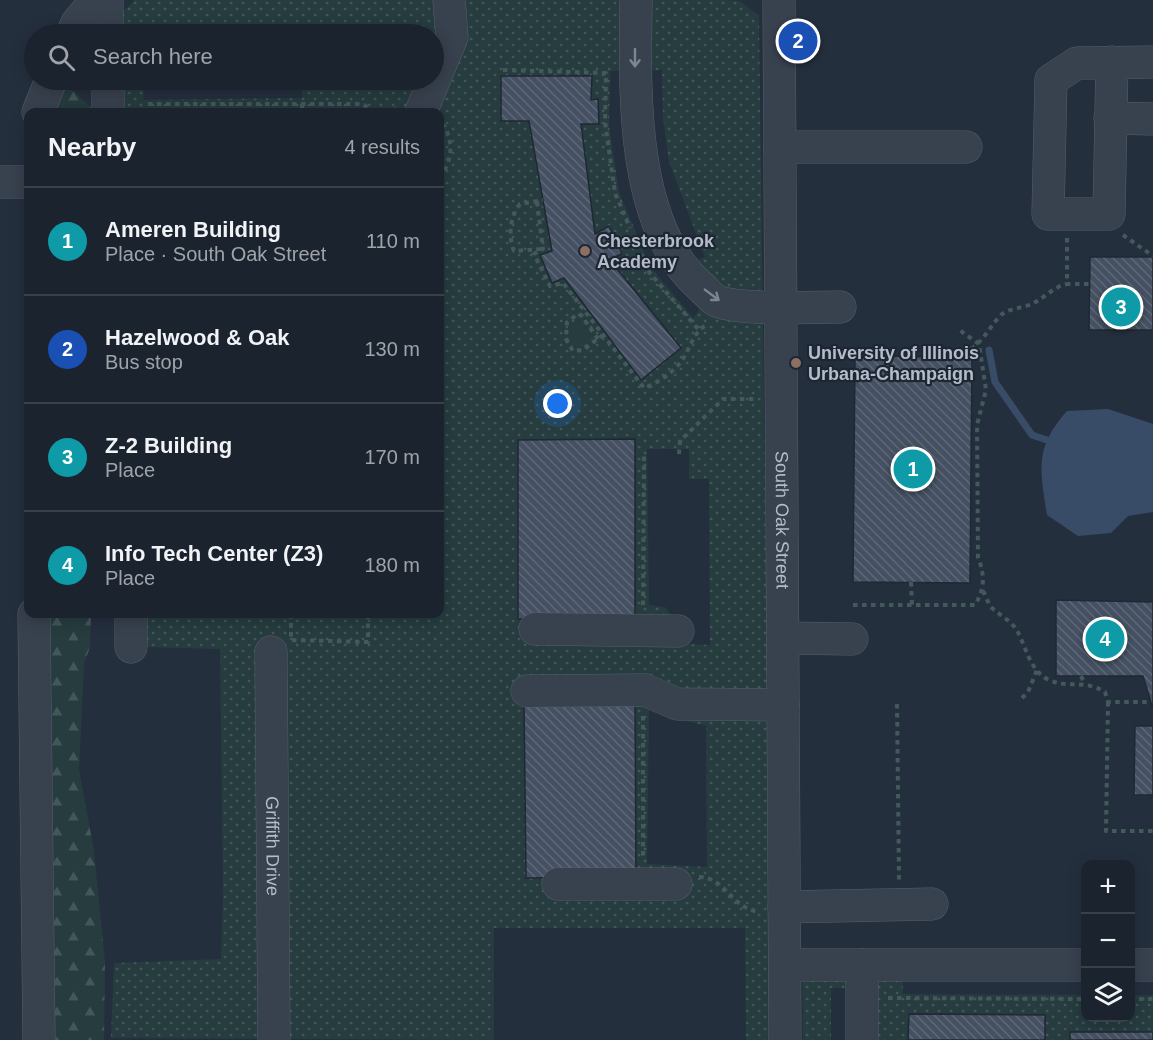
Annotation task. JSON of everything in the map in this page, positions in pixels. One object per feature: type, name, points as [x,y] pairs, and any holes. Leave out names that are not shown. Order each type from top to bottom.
[{"type":"street","points":[[77,24],[96,0]]},
{"type":"street","points":[[107,0],[107,24]]},
{"type":"street","points":[[444,54],[452,37],[449,0]]},
{"type":"street","points":[[636,0],[638,135],[646,184],[666,240],[688,275],[717,301],[749,306],[840,307]]},
{"type":"street","name":"South Oak Street","points":[[779,0],[783,705],[774,910],[785,965],[785,1040]]},
{"type":"street","points":[[1112,62],[1109,214],[1048,214],[1051,80],[1077,63],[1112,62],[1153,62]]},
{"type":"street","points":[[40,108],[47,90]]},
{"type":"street","points":[[108,90],[108,108]]},
{"type":"street","points":[[422,108],[429,90]]},
{"type":"street","points":[[1110,118],[1153,118]]},
{"type":"street","points":[[780,147],[966,147]]},
{"type":"street","points":[[0,182],[24,182]]},
{"type":"street","points":[[34,618],[39,1040]]},
{"type":"street","points":[[131,618],[131,647]]},
{"type":"street","points":[[535,629],[678,631]]},
{"type":"street","points":[[783,638],[852,639]]},
{"type":"street","name":"Griffith Drive","points":[[271,652],[274,1040]]},
{"type":"street","points":[[527,691],[645,690],[677,704],[783,705]]},
{"type":"street","points":[[558,884],[686,881]]},
{"type":"street","points":[[774,910],[932,904]]},
{"type":"street","points":[[785,965],[1081,965]]},
{"type":"street","points":[[862,965],[862,1040]]},
{"type":"street","points":[[1135,965],[1153,965]]},
{"type":"path","points":[[503,70],[606,73],[605,122],[615,193],[632,232]]},
{"type":"path","points":[[148,104],[363,104],[368,108]]},
{"type":"path","points":[[444,127],[450,137],[451,151],[444,172]]},
{"type":"path","points":[[543,200],[520,204],[512,213],[511,243],[514,251],[543,249]]},
{"type":"path","points":[[537,202],[543,249]]},
{"type":"path","points":[[1066,229],[1066,284]]},
{"type":"path","points":[[1118,231],[1153,256]]},
{"type":"path","points":[[543,249],[534,254],[550,286],[562,283],[644,388],[656,384],[681,362],[698,329],[715,322]]},
{"type":"path","points":[[640,252],[649,272],[698,329]]},
{"type":"path","points":[[971,349],[978,344],[1004,312],[1029,305],[1059,285],[1089,284]]},
{"type":"path","points":[[598,339],[581,315],[578,314],[567,322],[566,339],[573,351],[583,350],[598,339],[603,335]]},
{"type":"path","points":[[853,605],[975,605],[983,590],[984,574],[978,557],[976,425],[981,415],[986,390],[978,344],[958,329]]},
{"type":"path","points":[[679,454],[680,441],[723,399],[759,399]]},
{"type":"path","points":[[643,605],[644,453]]},
{"type":"path","points":[[911,582],[912,605]]},
{"type":"path","points":[[983,590],[991,607],[1006,617],[1017,630],[1037,670],[1048,679],[1061,683],[1073,685],[1084,682]]},
{"type":"path","points":[[291,618],[291,640],[368,642],[368,618]]},
{"type":"path","points":[[1022,698],[1028,692],[1037,670]]},
{"type":"path","points":[[1081,676],[1084,682],[1105,692],[1108,702],[1106,831],[1153,831]]},
{"type":"path","points":[[1108,702],[1151,702]]},
{"type":"path","points":[[897,704],[900,905]]},
{"type":"path","points":[[643,709],[643,864]]},
{"type":"path","points":[[686,881],[712,878],[742,908],[774,910]]},
{"type":"path","points":[[880,998],[1081,999]]},
{"type":"path","points":[[1135,999],[1153,999]]},
{"type":"green space","points":[[135,0],[724,0],[740,1],[759,16],[772,1040],[746,1040],[745,928],[494,928],[494,1040],[111,1038],[114,963],[221,959],[223,894],[220,649],[141,647],[141,618],[444,618],[444,108],[120,108],[120,90],[144,90],[144,100],[302,98],[302,90],[444,90],[444,24],[120,24],[120,14]],"holes":[[[662,70],[663,118],[669,162],[705,257],[689,263],[714,289],[693,318],[650,266],[619,192],[609,126],[610,71]],[[502,76],[592,76],[591,100],[598,99],[599,123],[581,124],[595,234],[609,226],[622,253],[609,259],[681,348],[641,380],[564,278],[552,282],[540,256],[552,251],[529,121],[501,121]],[[647,449],[689,449],[689,479],[709,479],[710,645],[690,644],[665,607],[649,605]],[[649,710],[664,712],[706,725],[707,867],[647,864]]]},
{"type":"green space","points":[[63,90],[72,90],[92,108],[56,108]]},
{"type":"green space","points":[[579,318],[595,337],[581,348],[575,349],[569,341],[568,326]]},
{"type":"green space","points":[[48,618],[91,618],[90,647],[84,664],[79,770],[94,851],[105,962],[104,1040],[54,1040]]},
{"type":"green space","points":[[802,948],[902,956],[903,994],[1081,995],[1081,1022],[1135,1022],[1135,995],[1153,995],[1153,1032],[1070,1032],[1070,1040],[1045,1040],[1045,1015],[909,1014],[908,1040],[872,1040],[871,988],[831,988],[831,1040],[803,1040]]},
{"type":"water","points":[[1108,409],[1153,424],[1153,512],[1128,516],[1111,533],[1078,536],[1047,515],[1042,472],[1044,448],[1056,424],[1067,411]]},
{"type":"building","points":[[803,41],[810,41],[811,56],[804,56]]},
{"type":"building","points":[[501,76],[592,76],[591,100],[598,99],[599,124],[581,124],[595,234],[609,226],[622,254],[609,259],[681,348],[641,380],[564,278],[552,283],[540,255],[552,251],[529,121],[501,121]]},
{"type":"building","points":[[1090,257],[1153,257],[1153,330],[1089,330]]},
{"type":"building","points":[[855,356],[972,357],[970,583],[853,582]]},
{"type":"building","points":[[635,439],[635,619],[518,619],[518,440]]},
{"type":"building","points":[[1056,600],[1153,602],[1153,709],[1143,676],[1056,676]]},
{"type":"building","points":[[635,699],[636,877],[526,878],[524,700]]},
{"type":"building","points":[[1135,726],[1153,726],[1153,795],[1134,795]]},
{"type":"building","points":[[909,1014],[1045,1015],[1045,1040],[908,1040]]},
{"type":"building","points":[[1070,1032],[1153,1032],[1153,1040],[1070,1040]]},
{"type":"waterway","points":[[989,350],[995,382],[1032,435],[1047,440]]},
{"type":"place","name":"Hazelwood & Oak","points":[[798,41]]},
{"type":"place","name":"Chesterbrook Academy","points":[[585,251]]},
{"type":"place","name":"Z-2 Building","points":[[1121,307]]},
{"type":"place","name":"University of Illinois Urbana-Champaign","points":[[796,363]]},
{"type":"place","name":"Ameren Building","points":[[913,469]]},
{"type":"place","name":"Info Tech Center (Z3)","points":[[1105,639]]}]
